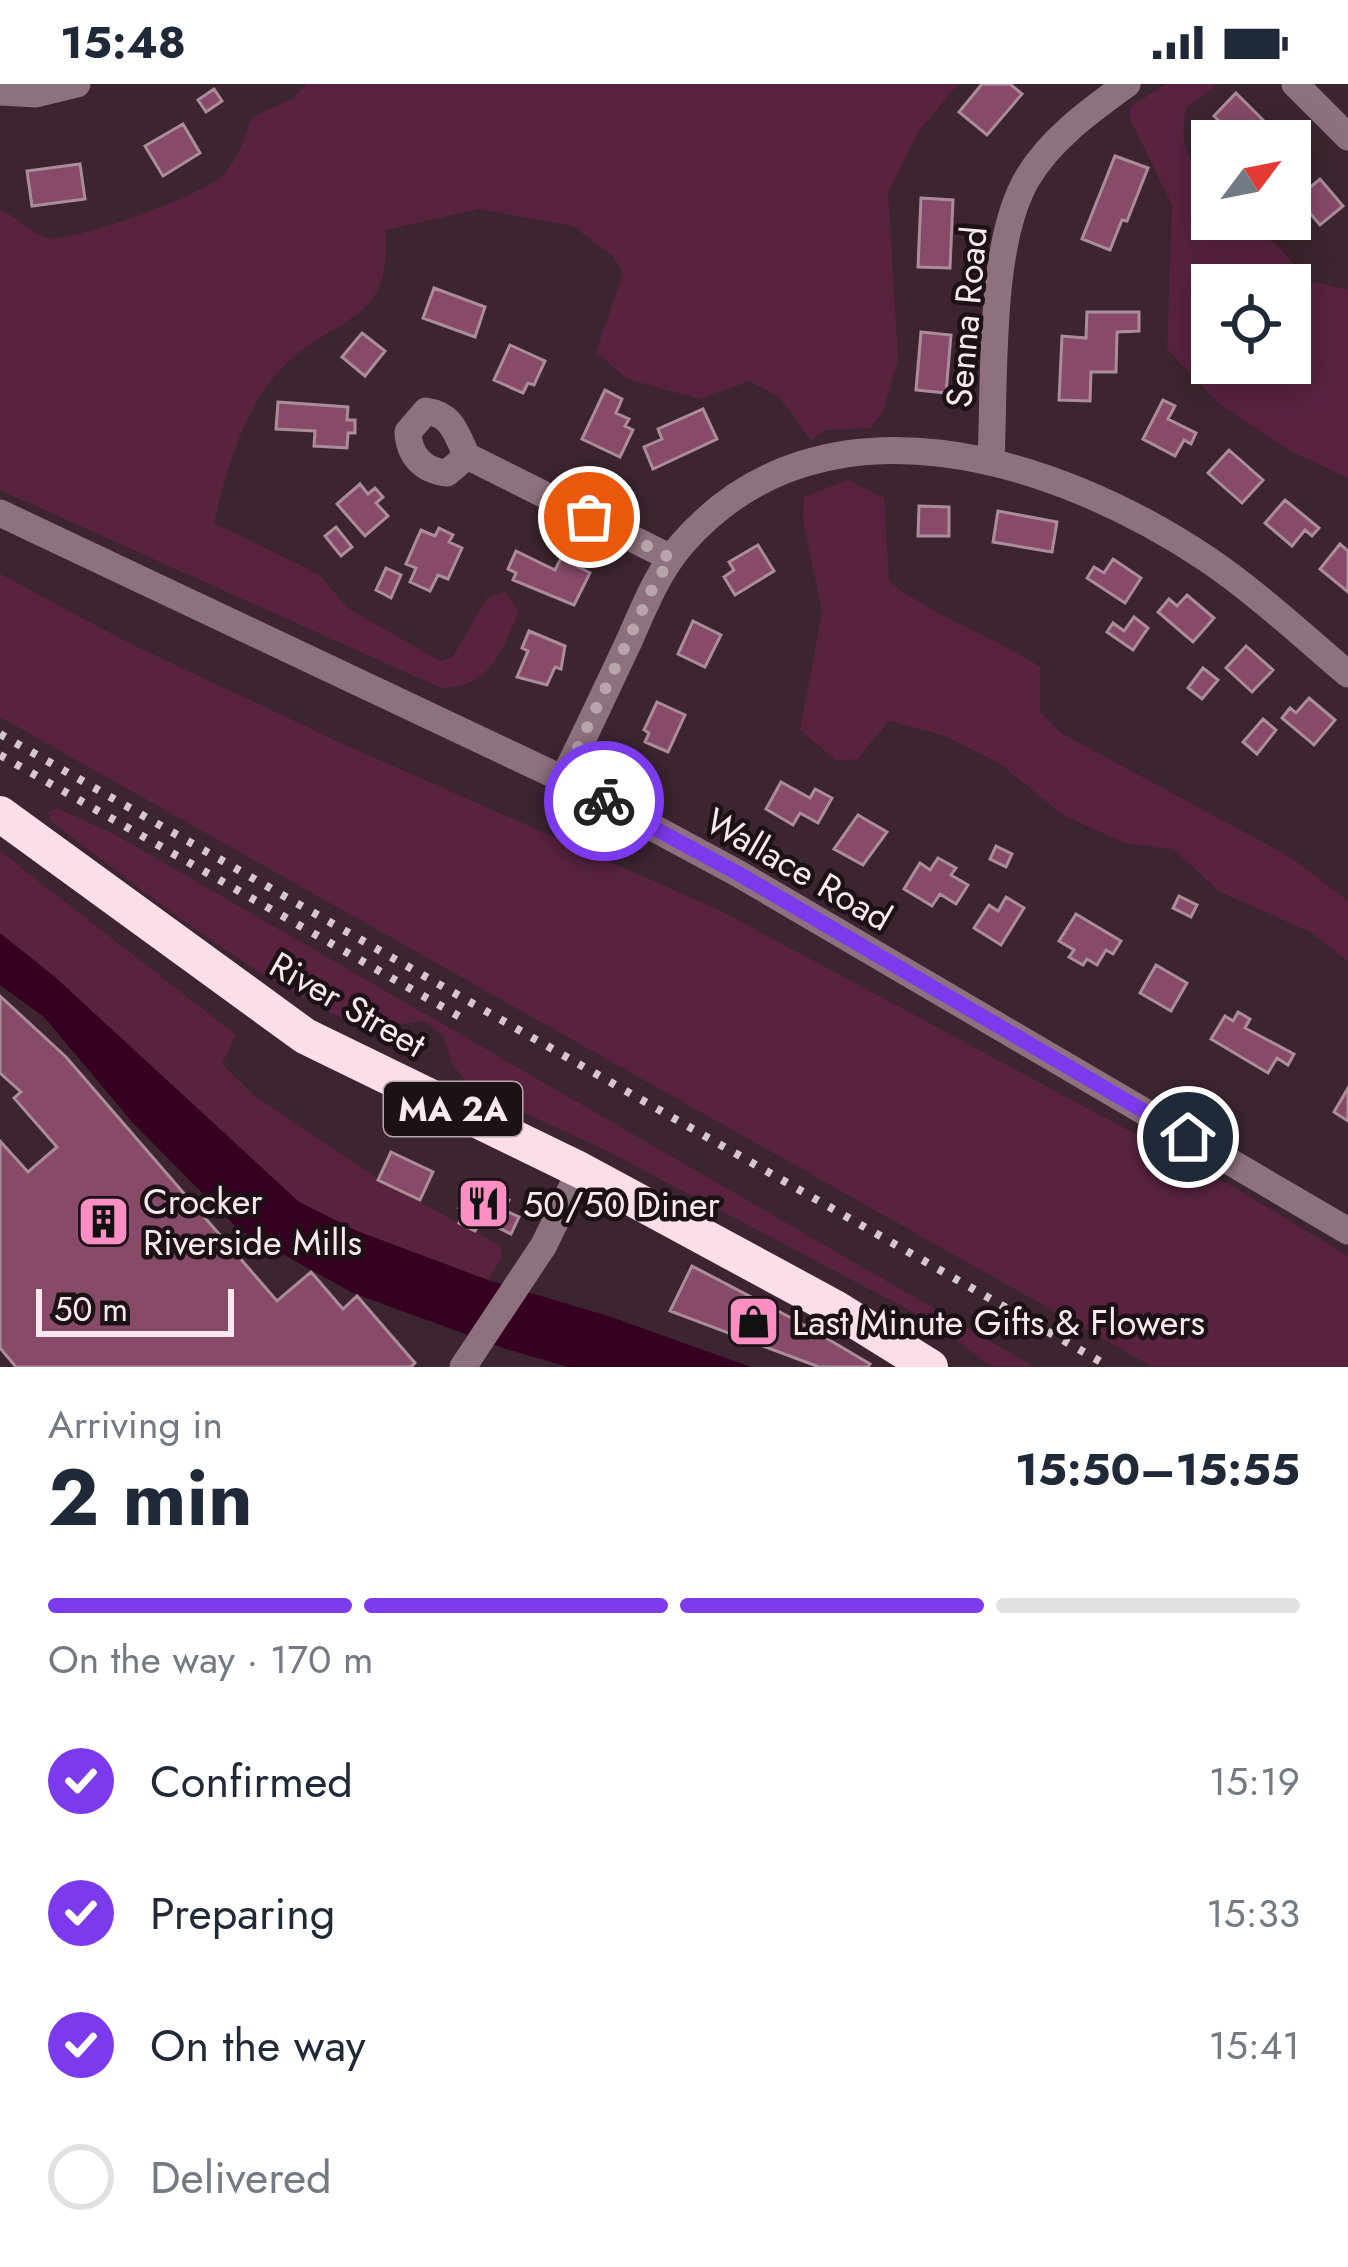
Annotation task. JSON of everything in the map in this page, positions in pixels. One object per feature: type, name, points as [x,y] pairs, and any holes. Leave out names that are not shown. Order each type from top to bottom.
[{"type":"highway","name":"River Street","points":[[0,814],[278,1019],[332,1051],[580,1170],[835,1308],[930,1367]]},
{"type":"street","points":[[0,92],[36,94],[77,84]]},
{"type":"street","name":"Senna Road","points":[[991,460],[1000,264],[1017,197],[1055,144],[1126,84]]},
{"type":"street","points":[[1294,84],[1348,137]]},
{"type":"street","points":[[563,779],[653,587],[693,532],[724,506],[811,460],[873,448],[991,460],[1097,500],[1185,545],[1249,589],[1348,674]]},
{"type":"street","points":[[467,455],[671,558]]},
{"type":"street","name":"Wallace Road","points":[[0,513],[563,779],[739,874],[1348,1232]]},
{"type":"street","points":[[466,1361],[544,1245],[580,1170]]},
{"type":"shaded area","points":[[307,84],[958,84],[918,132],[888,193],[898,360],[883,412],[870,428],[825,430],[811,440],[779,397],[749,381],[700,399],[627,379],[596,352],[623,274],[614,257],[573,226],[479,209],[385,230],[385,261],[370,302],[301,351],[256,403],[230,462],[214,523],[318,574],[349,609],[440,661],[453,657],[487,598],[505,592],[519,612],[492,664],[472,681],[441,688],[0,490],[0,210],[36,233],[62,238],[167,205],[223,175],[252,117],[292,99]]},
{"type":"shaded area","points":[[1166,84],[1218,84],[1186,108],[1191,240],[1271,240],[1295,264],[1191,264],[1191,374],[1167,349],[1172,205],[1130,119],[1130,107]]},
{"type":"shaded area","points":[[1311,281],[1348,290],[1348,478],[1289,450],[1220,405],[1200,384],[1311,384]]},
{"type":"shaded area","points":[[848,480],[884,498],[889,581],[1040,667],[1040,712],[1061,733],[1290,857],[1348,901],[1348,961],[1309,931],[1220,892],[1173,849],[1125,843],[1063,815],[999,763],[945,736],[889,721],[857,759],[837,761],[800,730],[822,612],[803,520],[804,497]]},
{"type":"shaded area","points":[[0,574],[131,644],[341,743],[721,911],[1235,1188],[1348,1256],[1348,1367],[1153,1367],[0,717]]},
{"type":"shaded area","points":[[56,808],[116,835],[1035,1367],[992,1367],[932,1322],[607,1151],[471,1088],[452,1064],[444,1037],[425,1021],[400,1024],[380,1036],[292,992],[209,939],[51,821],[48,813]]},
{"type":"shaded area","points":[[0,851],[236,1035],[222,1064],[255,1096],[378,1179],[499,1245],[502,1257],[488,1280],[357,1231],[299,1202],[55,977],[0,933]]},
{"type":"shaded area","points":[[0,933],[55,977],[299,1202],[357,1231],[488,1280],[751,1367],[568,1367],[353,1293],[239,1230],[134,1124],[44,1017],[0,985]]},
{"type":"building","points":[[982,84],[1010,84],[1022,94],[987,135],[959,112]]},
{"type":"building","points":[[214,89],[222,101],[206,112],[198,100]]},
{"type":"building","points":[[1236,93],[1263,120],[1218,120],[1214,116]]},
{"type":"building","points":[[183,124],[200,153],[163,176],[145,146]]},
{"type":"building","points":[[1115,156],[1148,168],[1110,250],[1082,239]]},
{"type":"building","points":[[80,164],[85,199],[32,206],[27,171]]},
{"type":"building","points":[[1320,179],[1343,206],[1320,225],[1311,214],[1311,186]]},
{"type":"building","points":[[921,198],[953,200],[950,268],[918,267]]},
{"type":"building","points":[[434,288],[485,307],[475,337],[423,318]]},
{"type":"building","points":[[1087,312],[1139,312],[1139,331],[1117,332],[1116,372],[1091,372],[1090,401],[1059,400],[1062,336],[1086,338]]},
{"type":"building","points":[[921,332],[951,335],[946,393],[916,390]]},
{"type":"building","points":[[362,333],[385,351],[365,376],[342,357]]},
{"type":"building","points":[[510,345],[545,361],[534,385],[528,383],[523,393],[494,380]]},
{"type":"building","points":[[605,390],[622,399],[616,413],[629,419],[625,426],[633,430],[620,457],[582,439]]},
{"type":"building","points":[[1163,400],[1175,406],[1168,419],[1196,433],[1191,444],[1184,440],[1175,456],[1143,439]]},
{"type":"building","points":[[278,402],[348,407],[347,420],[355,420],[355,433],[348,433],[347,448],[314,446],[315,431],[276,429]]},
{"type":"building","points":[[703,409],[717,439],[653,469],[644,447],[662,439],[658,429]]},
{"type":"building","points":[[1229,450],[1263,480],[1242,503],[1208,473]]},
{"type":"building","points":[[360,484],[368,494],[375,488],[383,497],[376,503],[388,516],[365,536],[337,504]]},
{"type":"building","points":[[1285,500],[1319,528],[1312,536],[1305,530],[1292,546],[1265,523]]},
{"type":"building","points":[[919,506],[949,507],[949,536],[918,536]]},
{"type":"building","points":[[998,511],[1057,522],[1052,552],[993,542]]},
{"type":"building","points":[[336,527],[352,547],[341,556],[325,536]]},
{"type":"building","points":[[439,528],[453,535],[449,542],[462,548],[448,579],[438,575],[430,591],[410,582],[416,568],[406,564],[421,530],[435,536]]},
{"type":"building","points":[[1340,544],[1348,551],[1348,592],[1320,569]]},
{"type":"building","points":[[758,545],[774,571],[735,595],[724,577],[734,570],[729,562]]},
{"type":"building","points":[[516,551],[555,570],[561,558],[590,573],[574,605],[513,580],[516,573],[508,569]]},
{"type":"building","points":[[1113,559],[1141,578],[1125,603],[1087,578],[1094,567],[1104,573]]},
{"type":"building","points":[[386,568],[401,575],[391,598],[376,590]]},
{"type":"building","points":[[1187,595],[1214,618],[1193,642],[1158,612],[1169,599],[1177,606]]},
{"type":"building","points":[[1134,617],[1148,628],[1133,650],[1107,632],[1113,623],[1124,631]]},
{"type":"building","points":[[693,621],[721,635],[705,667],[678,654]]},
{"type":"building","points":[[529,631],[565,646],[561,669],[555,667],[547,685],[517,677],[528,651],[522,648]]},
{"type":"building","points":[[1246,646],[1273,670],[1252,692],[1226,668]]},
{"type":"building","points":[[1203,668],[1218,680],[1202,699],[1188,688]]},
{"type":"building","points":[[1309,698],[1335,720],[1314,745],[1282,718],[1290,708],[1296,713]]},
{"type":"building","points":[[657,702],[685,715],[668,752],[645,742],[649,733],[644,730]]},
{"type":"building","points":[[1263,719],[1276,730],[1257,754],[1243,742]]},
{"type":"building","points":[[781,782],[810,798],[815,789],[832,798],[818,823],[800,813],[793,825],[766,809]]},
{"type":"building","points":[[858,815],[887,832],[863,865],[834,849]]},
{"type":"building","points":[[996,846],[1012,854],[1006,867],[990,859]]},
{"type":"building","points":[[938,858],[956,868],[951,875],[968,885],[956,904],[940,894],[932,906],[904,889],[920,863],[930,870]]},
{"type":"building","points":[[1179,896],[1197,905],[1191,917],[1173,908]]},
{"type":"building","points":[[1006,897],[1024,908],[1001,945],[974,928],[989,905],[998,911]]},
{"type":"building","points":[[1076,914],[1121,941],[1113,954],[1106,950],[1097,965],[1087,959],[1083,965],[1069,957],[1074,950],[1059,941]]},
{"type":"building","points":[[1156,965],[1187,983],[1171,1011],[1140,993]]},
{"type":"building","name":"Crocker Riverside Mills","points":[[0,996],[66,1057],[277,1301],[311,1272],[343,1309],[357,1296],[415,1363],[411,1367],[16,1367],[0,1348],[0,1141],[28,1172],[57,1147],[14,1098],[21,1092],[0,1073]]},
{"type":"building","points":[[1238,1012],[1250,1019],[1245,1028],[1294,1054],[1288,1065],[1277,1058],[1268,1073],[1211,1039],[1225,1016],[1233,1021]]},
{"type":"building","points":[[1348,1088],[1348,1121],[1334,1112]]},
{"type":"building","points":[[391,1152],[433,1172],[420,1200],[378,1180]]},
{"type":"building","name":"50/50 Diner","points":[[472,1182],[509,1200],[504,1210],[519,1217],[511,1234],[481,1219],[475,1231],[459,1223],[464,1211],[459,1208]]},
{"type":"building","points":[[692,1266],[870,1364],[819,1367],[670,1311]]},
{"type":"railway","points":[[0,734],[1110,1367]]},
{"type":"railway","points":[[0,755],[469,1022]]},
{"type":"way so far","points":[[589,517],[671,558],[563,779],[604,801]]},
{"type":"place","name":"50/50 Diner","points":[[484,1204]]},
{"type":"place","name":"Crocker Riverside Mills","points":[[104,1222]]},
{"type":"place","name":"Last Minute Gifts & Flowers","points":[[753,1322]]},
{"type":"route","points":[[604,801],[739,874],[1188,1137]]}]
